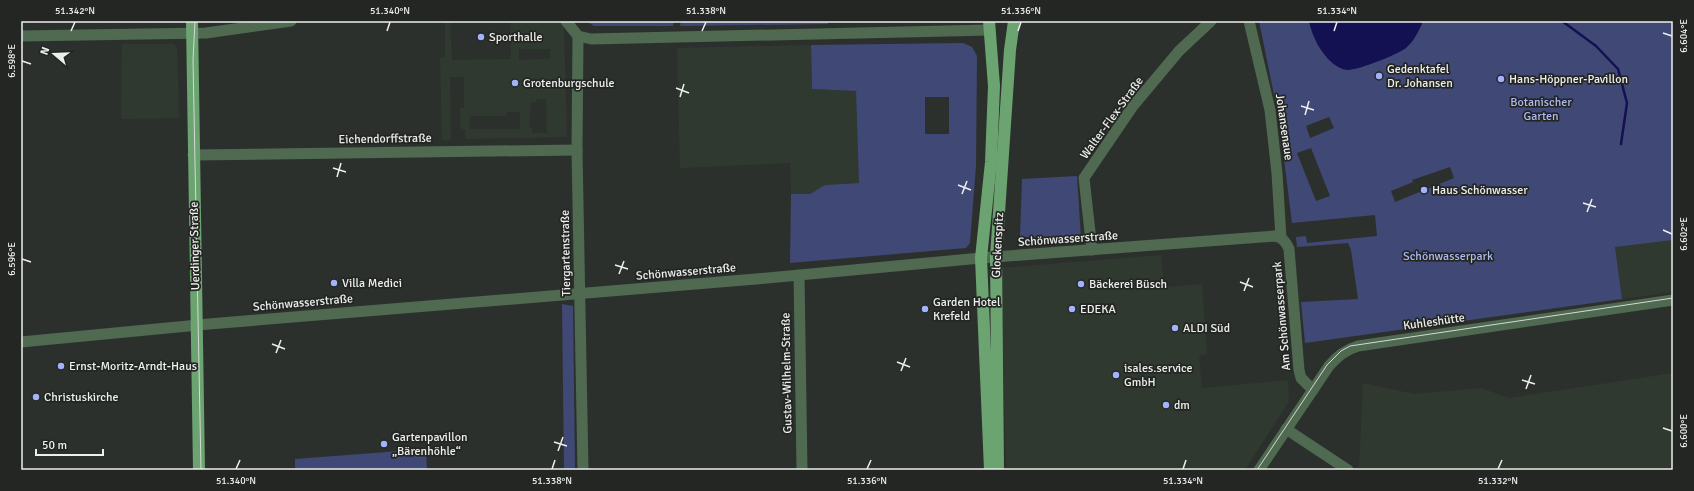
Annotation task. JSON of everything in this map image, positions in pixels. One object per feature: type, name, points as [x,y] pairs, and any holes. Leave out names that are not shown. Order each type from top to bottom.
[{"type":"main road","points":[[1005,21],[1010,50]]},
{"type":"main road","name":"Glockenspitz","points":[[998,470],[996,257],[1010,50],[1014,21]]},
{"type":"main road","name":"Glockenspitz","points":[[990,26],[994,94],[991,162],[981,258],[990,470]]},
{"type":"main road","name":"Uerdinger Straße","points":[[192,27],[199,470]]},
{"type":"street","points":[[21,36],[291,21]]},
{"type":"street","points":[[566,21],[578,36],[591,39],[663,38],[990,26]]},
{"type":"street","name":"Walter-Flex-Straße","points":[[1092,250],[1084,178],[1133,106],[1179,51],[1211,21]]},
{"type":"street","name":"Johansenaue","points":[[1249,21],[1270,110],[1281,238]]},
{"type":"street","name":"Tiergartenstraße","points":[[578,36],[577,150],[583,470]]},
{"type":"street","name":"Eichendorffstraße","points":[[193,155],[577,150]]},
{"type":"street","name":"Schönwasserstraße","points":[[21,342],[196,325],[580,294],[981,258],[1275,236],[1281,238]]},
{"type":"street","name":"Am Schönwasserpark","points":[[1281,238],[1287,243],[1289,249],[1299,370],[1301,378],[1313,390]]},
{"type":"street","name":"Gustav-Wilhelm-Straße","points":[[799,275],[802,470]]},
{"type":"street","name":"Kuhleshütte","points":[[1259,470],[1336,357],[1348,349],[1358,346],[1673,300]]},
{"type":"street","points":[[1286,429],[1348,470]]},
{"type":"shaded area","name":"Grotenburgschule","points":[[445,21],[450,21],[452,60],[511,59],[510,21],[554,21],[564,24],[567,137],[465,139],[465,129],[461,129],[460,108],[464,108],[464,77],[450,77],[451,140],[442,140],[440,58],[445,57]],"holes":[[[519,49],[550,49],[550,59],[519,60]],[[536,99],[546,99],[547,133],[532,133],[532,128],[529,127],[531,102],[536,102]],[[507,112],[520,112],[520,129],[469,129],[470,116],[506,116]]]},
{"type":"shaded area","points":[[1309,21],[1422,21],[1422,24],[1412,42],[1403,50],[1368,65],[1347,70],[1340,68],[1327,58],[1313,35]]},
{"type":"shaded area","points":[[122,44],[173,44],[177,47],[179,118],[121,119]]},
{"type":"shaded area","points":[[811,45],[812,89],[856,91],[859,183],[825,185],[810,194],[791,194],[790,163],[680,168],[677,48]]},
{"type":"shaded area","points":[[1673,240],[1673,292],[1622,299],[1615,247]]},
{"type":"shaded area","points":[[1161,255],[1164,287],[1202,284],[1207,354],[1199,356],[1202,388],[1288,380],[1289,401],[1245,470],[1006,470],[1001,268]]},
{"type":"shaded area","points":[[1673,373],[1673,470],[1359,470],[1363,383],[1414,394],[1481,388],[1509,398]]},
{"type":"green space","points":[[586,21],[674,21],[673,26],[594,26]]},
{"type":"green space","points":[[681,21],[828,21],[828,24],[680,26]]},
{"type":"green space","points":[[1259,21],[1309,21],[1318,46],[1366,65],[1391,56],[1407,47],[1422,21],[1673,21],[1673,240],[1615,247],[1622,299],[1305,343],[1301,302],[1358,299],[1351,250],[1348,243],[1297,247],[1296,237],[1306,236],[1307,243],[1377,236],[1375,215],[1292,223],[1279,119]],"holes":[[[1329,117],[1334,128],[1310,138],[1306,126]],[[1311,148],[1330,196],[1316,201],[1297,153]],[[1450,167],[1454,178],[1395,202],[1391,191],[1413,182],[1412,180]]]},
{"type":"green space","points":[[963,43],[972,47],[977,56],[976,166],[970,243],[966,248],[790,263],[791,194],[810,194],[825,185],[859,183],[856,91],[812,89],[811,45]],"holes":[[[925,97],[949,97],[949,134],[925,134]]]},
{"type":"green space","points":[[1077,176],[1081,238],[1020,237],[1022,179]]},
{"type":"green space","points":[[562,304],[573,306],[575,470],[564,470]]},
{"type":"green space","points":[[426,449],[427,470],[295,470],[295,459]]},
{"type":"waterway","points":[[1562,21],[1596,46],[1618,69],[1627,103],[1621,144]]},
{"type":"tram line","points":[[195,21],[193,60],[201,470]]},
{"type":"tram line","points":[[1257,470],[1327,365],[1341,351],[1350,346],[1673,298]]},
{"type":"place","name":"Sporthalle","points":[[481,37]]},
{"type":"place","name":"Gedenktafel Dr. Johansen","points":[[1379,76]]},
{"type":"place","name":"Hans-Höppner-Pavillon","points":[[1501,79]]},
{"type":"place","name":"Grotenburgschule","points":[[515,83]]},
{"type":"place","name":"Haus Schönwasser","points":[[1424,190]]},
{"type":"place","name":"Villa Medici","points":[[334,283]]},
{"type":"place","name":"Bäckerei Büsch","points":[[1081,284]]},
{"type":"place","name":"Garden Hotel Krefeld","points":[[925,309]]},
{"type":"place","name":"EDEKA","points":[[1072,309]]},
{"type":"place","name":"ALDI Süd","points":[[1175,328]]},
{"type":"place","name":"Ernst-Moritz-Arndt-Haus","points":[[61,366]]},
{"type":"place","name":"isales.service GmbH","points":[[1116,375]]},
{"type":"place","name":"Christuskirche","points":[[36,397]]},
{"type":"place","name":"dm","points":[[1166,405]]},
{"type":"place","name":"Gartenpavillon „Bärenhöhle“","points":[[384,444]]},
{"type":"park label","name":"Botanischer Garten","points":[[1541,109]]},
{"type":"park label","name":"Schönwasserpark","points":[[1448,256]]}]
